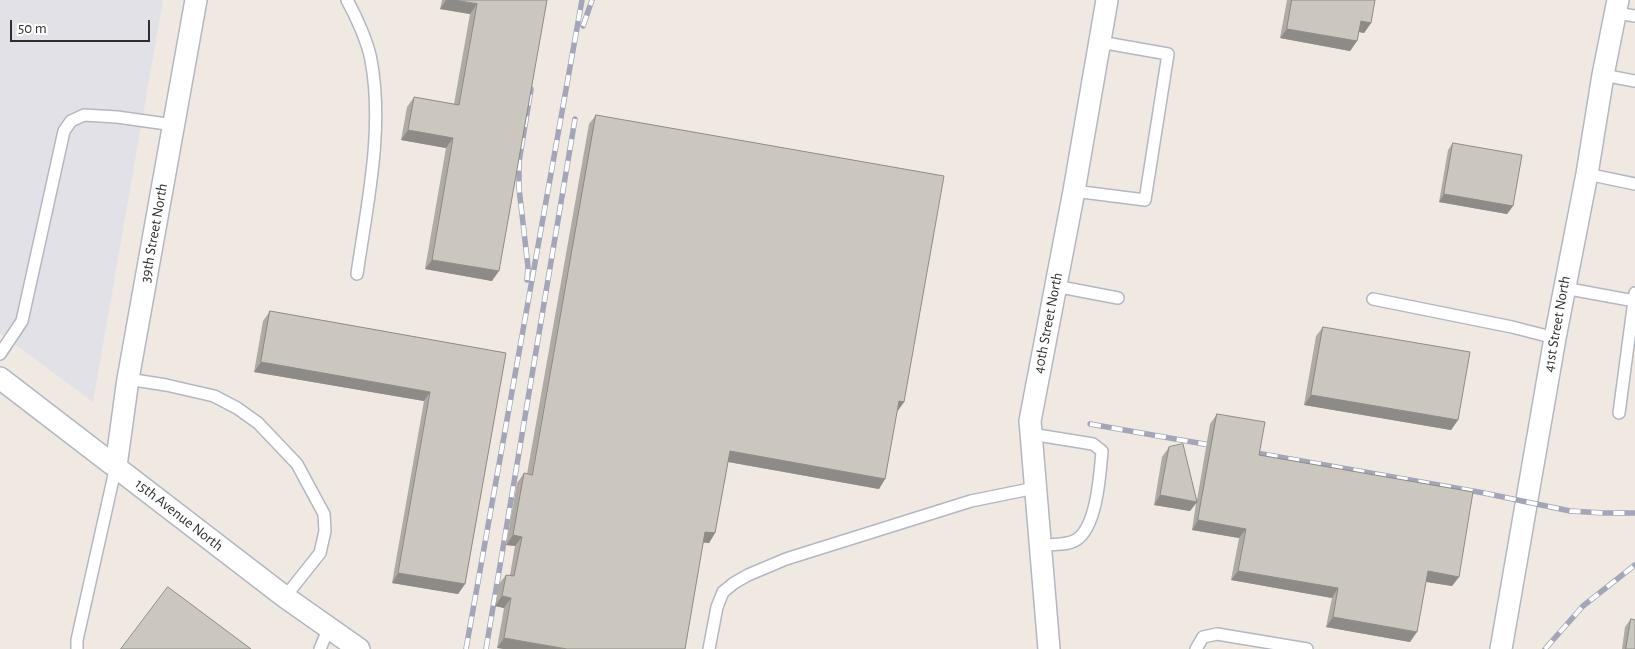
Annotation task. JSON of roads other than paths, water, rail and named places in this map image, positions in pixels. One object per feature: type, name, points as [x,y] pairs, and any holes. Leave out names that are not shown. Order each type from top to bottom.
[{"type":"street","name":"39th Street North","points":[[116,466],[128,379],[196,0]]},
{"type":"street","name":"40th Street North","points":[[1049,649],[1030,421],[1074,191],[1107,0]]},
{"type":"street","name":"41st Street North","points":[[1501,649],[1554,338],[1587,174],[1603,75],[1623,10]]},
{"type":"street","name":"15th Avenue North","points":[[0,378],[285,597],[359,649]]},
{"type":"lane","points":[[347,0],[354,13],[371,59],[376,105],[373,167],[357,274]]},
{"type":"lane","points":[[1074,191],[1145,200],[1168,54],[1100,42]]},
{"type":"lane","points":[[1603,75],[1635,81]]},
{"type":"lane","points":[[0,354],[22,321],[64,131],[71,121],[84,115],[148,120],[174,125]]},
{"type":"lane","points":[[1587,174],[1635,184]]},
{"type":"lane","points":[[1055,286],[1118,298]]},
{"type":"lane","points":[[1564,288],[1635,298],[1619,413]]},
{"type":"lane","points":[[1373,300],[1512,327],[1554,338]]},
{"type":"lane","points":[[128,379],[214,396],[258,423],[297,464],[324,514],[325,531],[320,553],[285,597]]},
{"type":"lane","points":[[1031,434],[1078,440],[1093,444],[1102,451],[1099,481],[1090,522],[1076,540],[1040,545]]},
{"type":"lane","points":[[76,649],[116,466]]},
{"type":"lane","points":[[709,649],[717,607],[723,592],[748,575],[786,559],[971,501],[1036,488]]},
{"type":"lane","points":[[320,649],[329,627]]},
{"type":"lane","points":[[1196,649],[1203,637],[1217,634],[1307,649]]},
{"type":"railway","points":[[466,649],[582,0]]},
{"type":"railway","points":[[583,26],[592,0]]},
{"type":"railway","points":[[527,280],[528,267],[519,188],[519,162],[531,89]]},
{"type":"railway","points":[[486,649],[575,119]]},
{"type":"railway","points":[[1090,424],[1221,447]]},
{"type":"railway","points":[[1245,451],[1484,493],[1570,511],[1635,513]]},
{"type":"railway","points":[[1545,649],[1583,606],[1635,565]]}]
